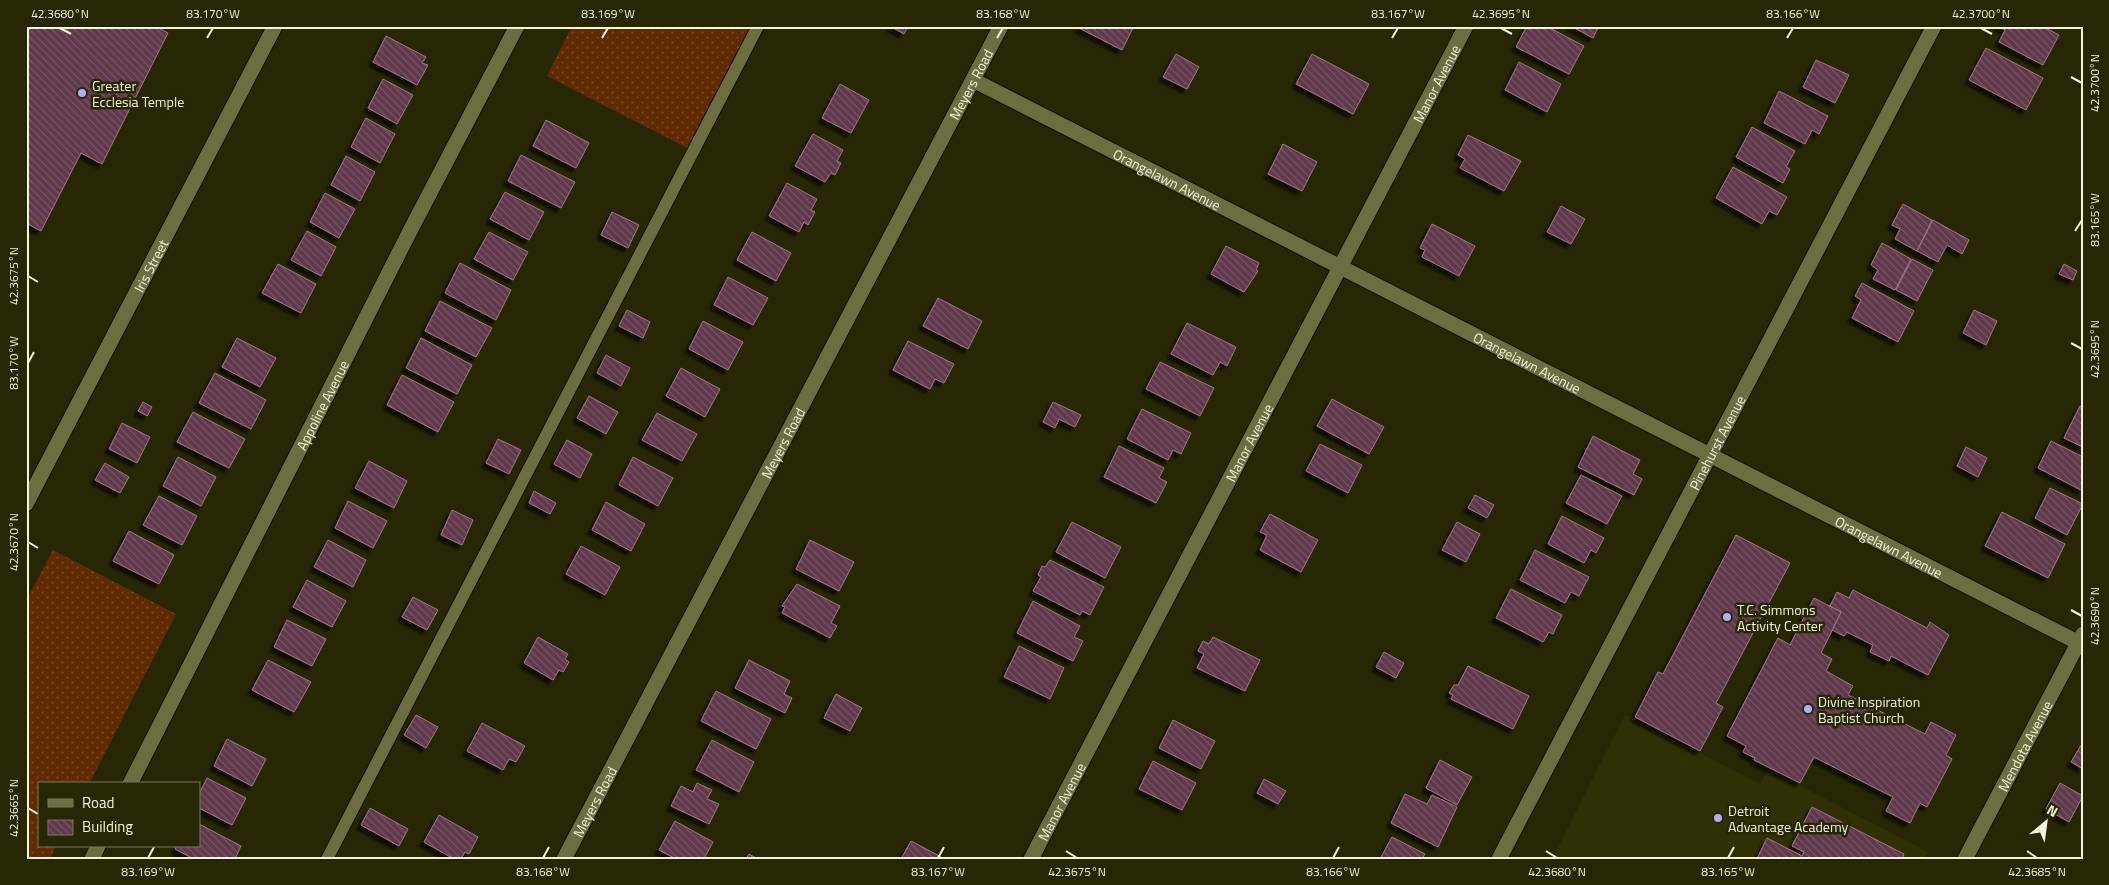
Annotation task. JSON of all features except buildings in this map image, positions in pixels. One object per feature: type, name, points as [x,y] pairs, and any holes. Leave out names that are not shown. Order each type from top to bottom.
[{"type":"street","name":"Iris Street","points":[[26,504],[275,26]]},
{"type":"street","name":"Appoline Avenue","points":[[131,782],[406,240],[517,26]]},
{"type":"street","name":"Meyers Road","points":[[564,859],[1001,26]]},
{"type":"street","name":"Manor Avenue","points":[[1031,859],[1466,26]]},
{"type":"street","name":"Pinehurst Avenue","points":[[1499,859],[1934,26]]},
{"type":"street","name":"Orangelawn Avenue","points":[[973,80],[1709,455],[2081,641]]},
{"type":"street","name":"Mendota Avenue","points":[[1965,859],[2081,641]]},
{"type":"lane","points":[[327,859],[758,26]]},
{"type":"shaded area","points":[[572,26],[752,26],[689,149],[547,76]]},
{"type":"shaded area","points":[[53,550],[176,614],[90,782],[38,782],[38,848],[55,848],[50,859],[26,859],[26,601]]},
{"type":"shaded area","name":"Detroit Advantage Academy","points":[[1625,715],[1760,784],[1768,769],[1928,852],[1924,859],[1552,859]]},
{"type":"place","name":"Greater Ecclesia Temple","points":[[82,93]]},
{"type":"place","name":"T.C. Simmons Activity Center","points":[[1727,617]]},
{"type":"place","name":"Divine Inspiration Baptist Church","points":[[1808,709]]},
{"type":"place","name":"Detroit Advantage Academy","points":[[1718,818]]}]
